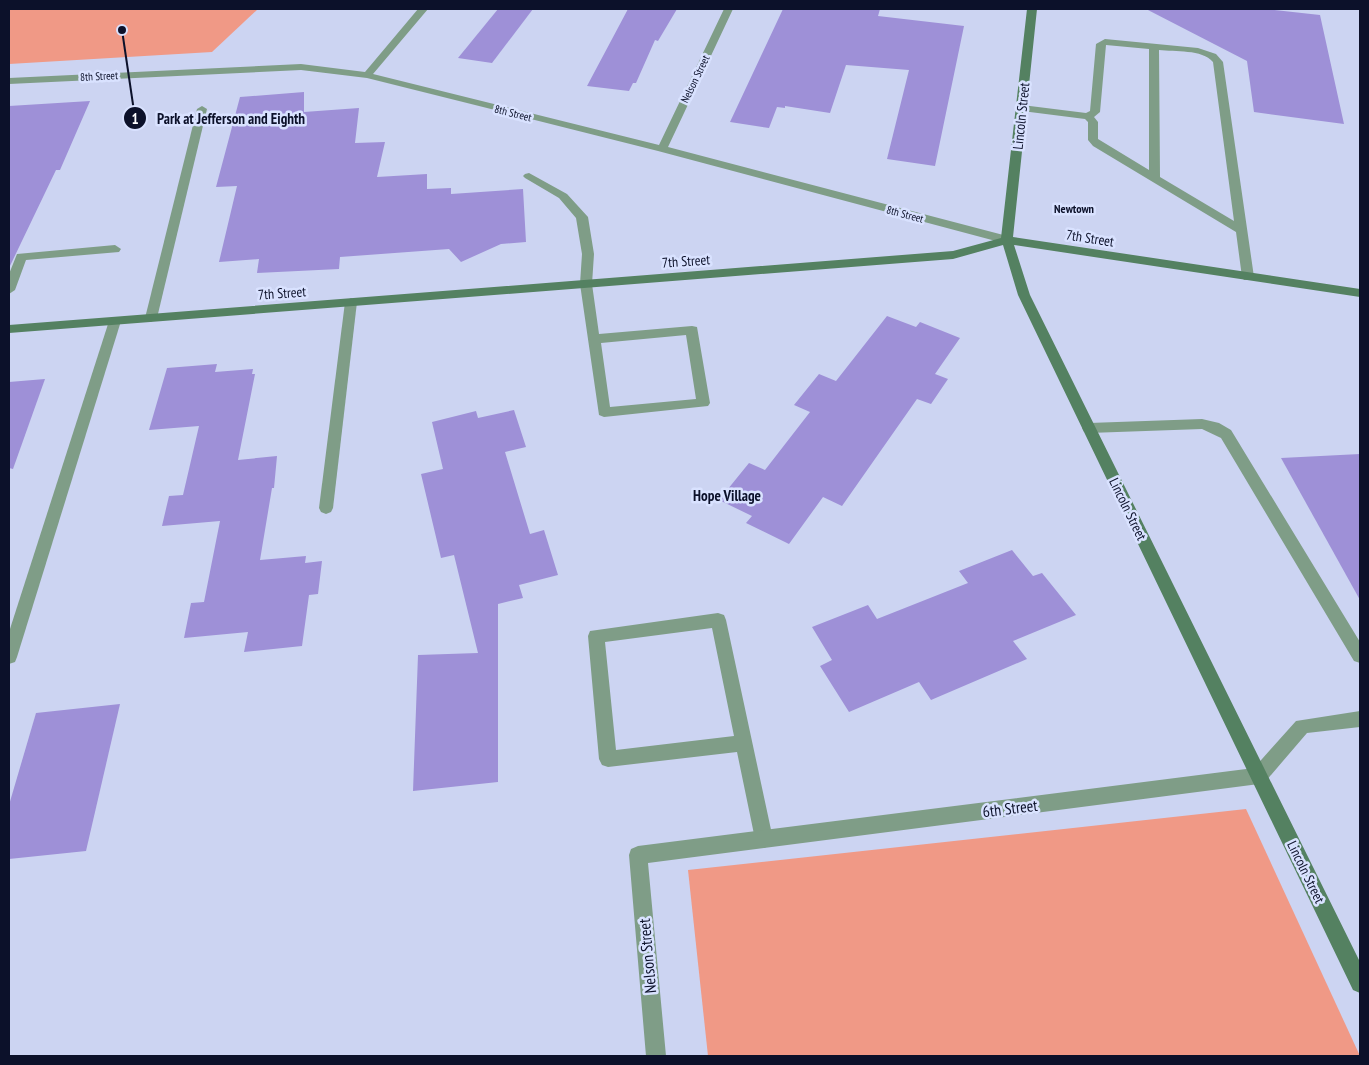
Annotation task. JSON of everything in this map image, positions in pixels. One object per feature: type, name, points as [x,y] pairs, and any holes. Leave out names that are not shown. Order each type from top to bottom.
[{"type":"street","points":[[367,75],[423,9]]},
{"type":"street","name":"Nelson Street","points":[[662,149],[729,9]]},
{"type":"street","name":"Lincoln Street","points":[[1032,9],[1007,240],[1024,295],[1360,983]]},
{"type":"street","points":[[1022,108],[1088,116],[1095,112],[1101,44],[1110,41],[1198,51],[1213,56],[1218,62],[1248,277]]},
{"type":"street","points":[[1154,46],[1154,178]]},
{"type":"street","name":"8th Street","points":[[9,81],[301,67],[367,75],[662,149],[1007,240]]},
{"type":"street","points":[[151,318],[202,109]]},
{"type":"street","points":[[1088,116],[1093,122],[1093,140],[1097,144],[1240,230]]},
{"type":"street","points":[[529,176],[564,196],[582,217],[588,254],[586,284],[593,339],[604,412],[703,403],[692,330],[593,339]]},
{"type":"street","name":"7th Street","points":[[9,329],[953,255],[1007,240],[1360,293]]},
{"type":"street","points":[[9,290],[15,258],[115,249]]},
{"type":"street","points":[[326,508],[351,302]]},
{"type":"street","points":[[9,657],[15,619],[115,321]]},
{"type":"street","points":[[1089,428],[1202,424],[1214,427],[1226,434],[1360,656]]},
{"type":"street","points":[[744,743],[608,759],[596,636],[718,620],[744,743],[764,839]]},
{"type":"street","points":[[1259,776],[1302,726],[1360,719]]},
{"type":"street","name":"6th Street","points":[[638,855],[1259,776]]},
{"type":"street","name":"Nelson Street","points":[[638,855],[656,1056]]},
{"type":"shaded area","points":[[9,9],[258,9],[212,52],[9,64]]},
{"type":"shaded area","points":[[1246,809],[1360,1056],[708,1056],[688,870]]},
{"type":"building","points":[[498,9],[533,9],[492,63],[458,58]]},
{"type":"building","points":[[628,9],[677,9],[658,41],[655,40],[636,83],[633,83],[629,91],[587,86]]},
{"type":"building","points":[[783,9],[880,9],[878,16],[964,26],[935,166],[887,159],[909,70],[846,65],[830,113],[785,106],[785,108],[777,107],[769,128],[730,122]]},
{"type":"building","points":[[1146,9],[1266,9],[1320,15],[1344,124],[1254,112],[1247,61]]},
{"type":"building","points":[[304,92],[304,112],[359,108],[355,143],[385,142],[377,177],[427,174],[427,189],[451,188],[451,194],[523,189],[526,242],[501,244],[461,262],[449,249],[340,257],[339,269],[257,273],[259,259],[219,262],[237,186],[216,187],[240,97]]},
{"type":"building","points":[[90,101],[60,170],[56,170],[9,268],[9,106]]},
{"type":"building","points":[[887,316],[916,327],[920,322],[960,338],[935,374],[948,379],[931,404],[917,399],[842,506],[823,497],[789,544],[746,523],[752,516],[719,500],[749,463],[765,470],[810,412],[794,405],[819,374],[836,381]]},
{"type":"building","points":[[217,364],[215,372],[253,369],[252,374],[255,374],[238,460],[277,456],[274,488],[272,488],[260,560],[306,556],[305,563],[322,561],[318,594],[309,595],[302,646],[244,652],[248,632],[184,638],[191,603],[204,602],[220,521],[162,526],[169,496],[183,495],[199,426],[149,430],[167,368]]},
{"type":"building","points":[[45,379],[13,469],[9,468],[9,382]]},
{"type":"building","points":[[514,410],[526,447],[505,452],[530,534],[544,530],[558,575],[519,585],[523,598],[498,604],[498,782],[413,791],[418,655],[478,653],[454,555],[441,558],[421,474],[443,469],[432,422],[476,411],[478,418]]},
{"type":"building","points":[[1360,454],[1360,600],[1281,458]]},
{"type":"building","points":[[1012,550],[1033,576],[1042,573],[1076,615],[1013,641],[1027,659],[931,700],[919,682],[849,712],[820,666],[832,660],[812,627],[868,605],[877,619],[968,583],[959,571]]},
{"type":"building","points":[[120,704],[86,851],[9,859],[9,805],[36,713]]},
{"type":"place","name":"Park at Jefferson and Eighth","points":[[122,30]]},
{"type":"district","name":"Newtown","points":[[1074,209]]},
{"type":"district","name":"Hope Village","points":[[727,496]]}]
